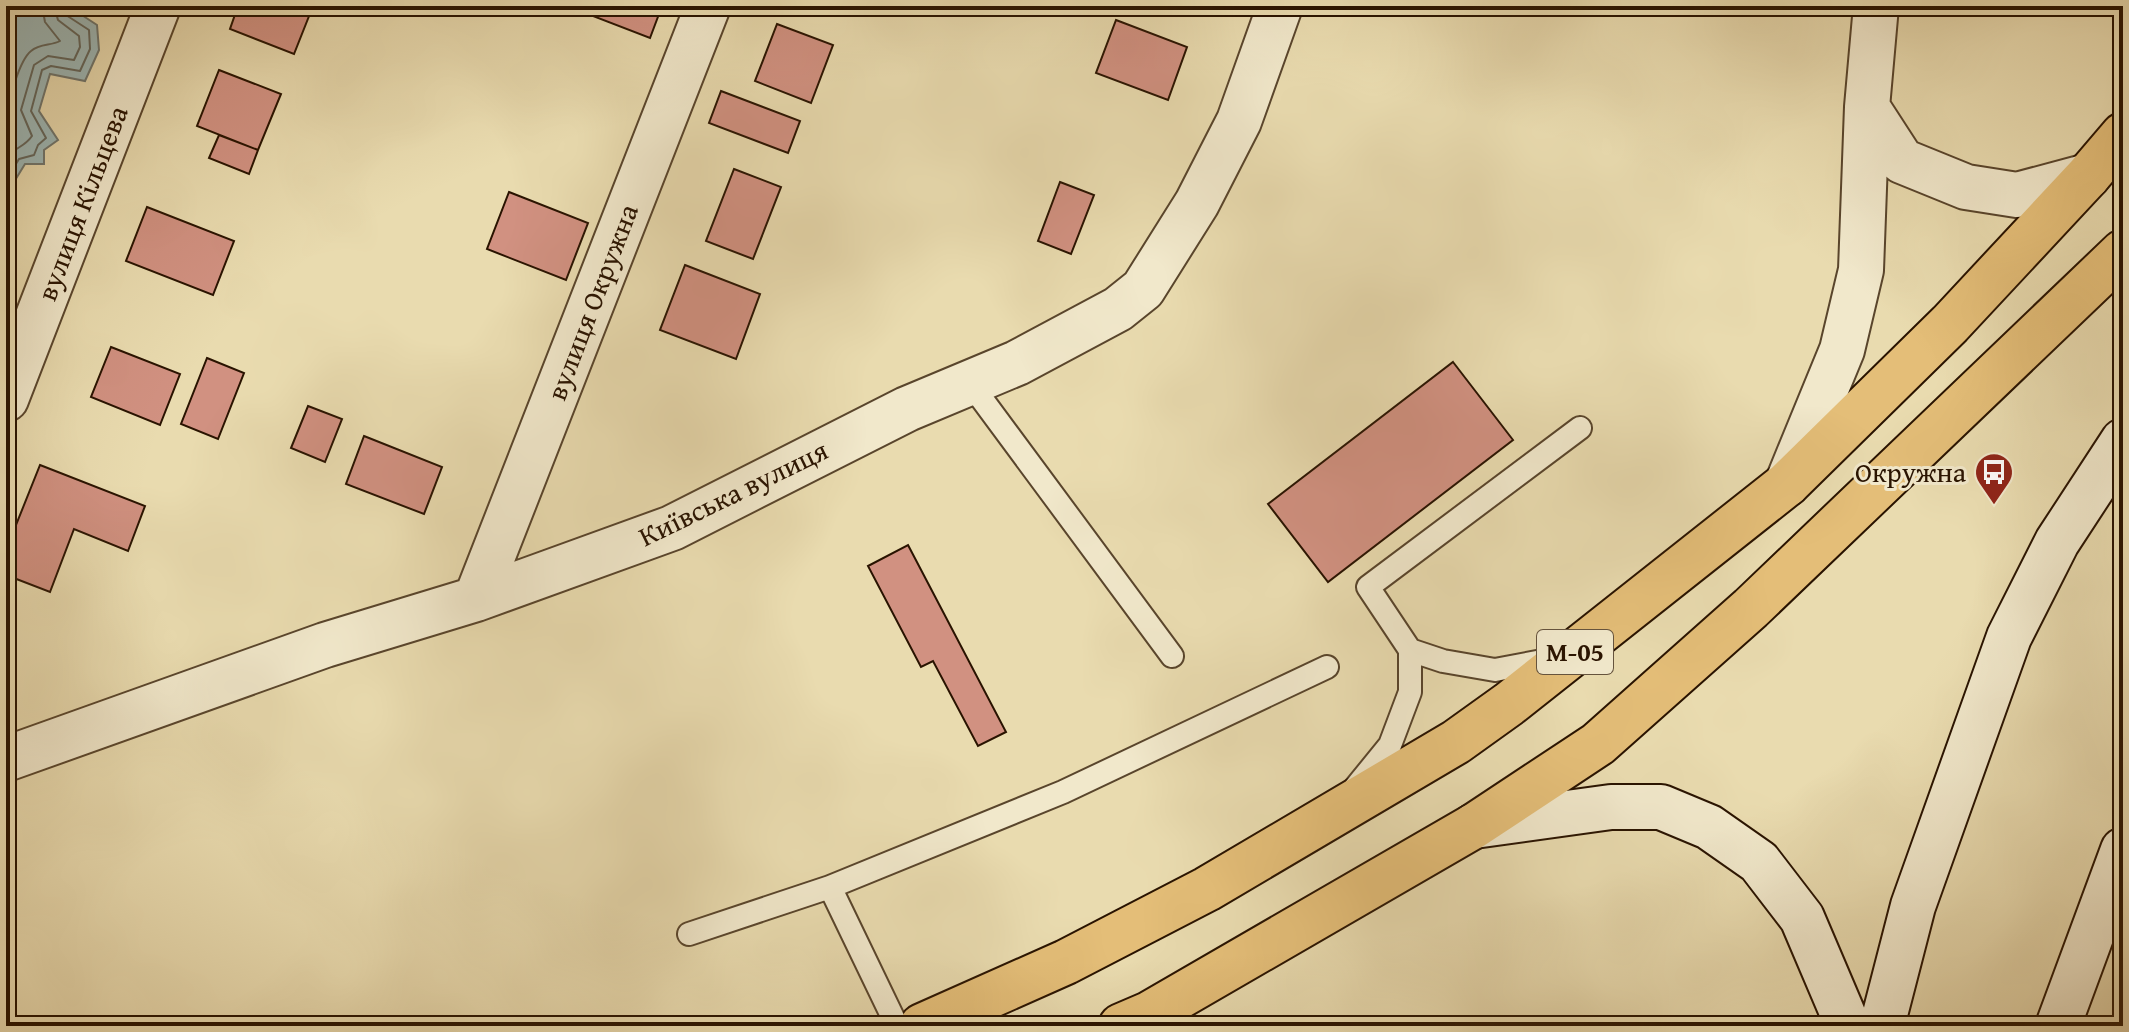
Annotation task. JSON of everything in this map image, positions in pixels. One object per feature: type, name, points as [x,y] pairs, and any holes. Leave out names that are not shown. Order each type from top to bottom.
[{"type":"highway","name":"М-05","points":[[922,1026],[1066,962],[1179,904],[1456,742],[1787,484],[1950,324],[2123,135]]},
{"type":"highway","points":[[1121,1026],[1149,1014],[1474,826],[1598,744],[1751,608],[2123,252]]},
{"type":"street","name":"вулиця Кільцева","points":[[6,399],[158,6]]},
{"type":"street","name":"вулиця Окружна","points":[[476,599],[708,6]]},
{"type":"street","name":"Київська вулиця","points":[[6,759],[325,645],[476,599],[672,528],[907,409],[1017,363],[1118,309],[1143,289],[1197,203],[1239,121],[1280,6]]},
{"type":"street","points":[[1787,484],[1842,350],[1861,270],[1867,107],[1876,6]]},
{"type":"street","points":[[1867,107],[1902,161],[1966,187],[2017,195],[2088,176]]},
{"type":"street","points":[[1882,1026],[1913,906],[2009,637],[2057,542],[2123,441]]},
{"type":"street","points":[[1474,826],[1611,807],[1661,807],[1709,827],[1759,862],[1802,918],[1848,1026]]},
{"type":"street","points":[[2058,1026],[2123,850]]},
{"type":"lane","points":[[970,383],[1172,656]]},
{"type":"lane","points":[[1331,816],[1390,745],[1410,692],[1410,650],[1368,587],[1580,428]]},
{"type":"lane","points":[[1410,650],[1443,661],[1495,670],[1570,656]]},
{"type":"lane","points":[[689,934],[830,887],[1063,792],[1327,667]]},
{"type":"lane","points":[[830,887],[897,1026]]},
{"type":"water","points":[[6,6],[68,6],[97,25],[99,50],[85,81],[50,74],[39,111],[58,140],[44,150],[44,164],[25,164],[6,195]]},
{"type":"building","points":[[238,6],[313,6],[294,54],[230,29]]},
{"type":"building","points":[[587,6],[662,6],[650,38],[585,13]]},
{"type":"building","points":[[1116,20],[1187,47],[1168,100],[1096,73]]},
{"type":"building","points":[[777,24],[833,45],[811,103],[755,81]]},
{"type":"building","points":[[219,70],[281,94],[258,150],[197,126]]},
{"type":"building","points":[[721,91],[800,121],[788,153],[709,123]]},
{"type":"building","points":[[219,135],[258,150],[249,174],[209,158]]},
{"type":"building","points":[[734,169],[781,187],[753,259],[706,241]]},
{"type":"building","points":[[1060,182],[1094,195],[1071,254],[1038,241]]},
{"type":"building","points":[[509,192],[588,223],[566,280],[487,249]]},
{"type":"building","points":[[147,207],[234,241],[213,295],[126,261]]},
{"type":"building","points":[[685,265],[760,294],[736,359],[660,330]]},
{"type":"building","points":[[111,347],[180,374],[160,425],[91,397]]},
{"type":"building","points":[[207,358],[244,373],[218,439],[181,424]]},
{"type":"building","points":[[1453,362],[1513,440],[1328,582],[1268,504]]},
{"type":"building","points":[[308,406],[342,419],[325,462],[291,448]]},
{"type":"building","points":[[364,436],[442,467],[424,514],[346,484]]},
{"type":"building","points":[[40,465],[145,506],[128,551],[74,529],[50,592],[6,575],[6,550]]},
{"type":"building","points":[[908,545],[1006,732],[978,746],[933,661],[921,667],[868,566]]},
{"type":"place","name":"Окружна","points":[[1994,506]]}]
